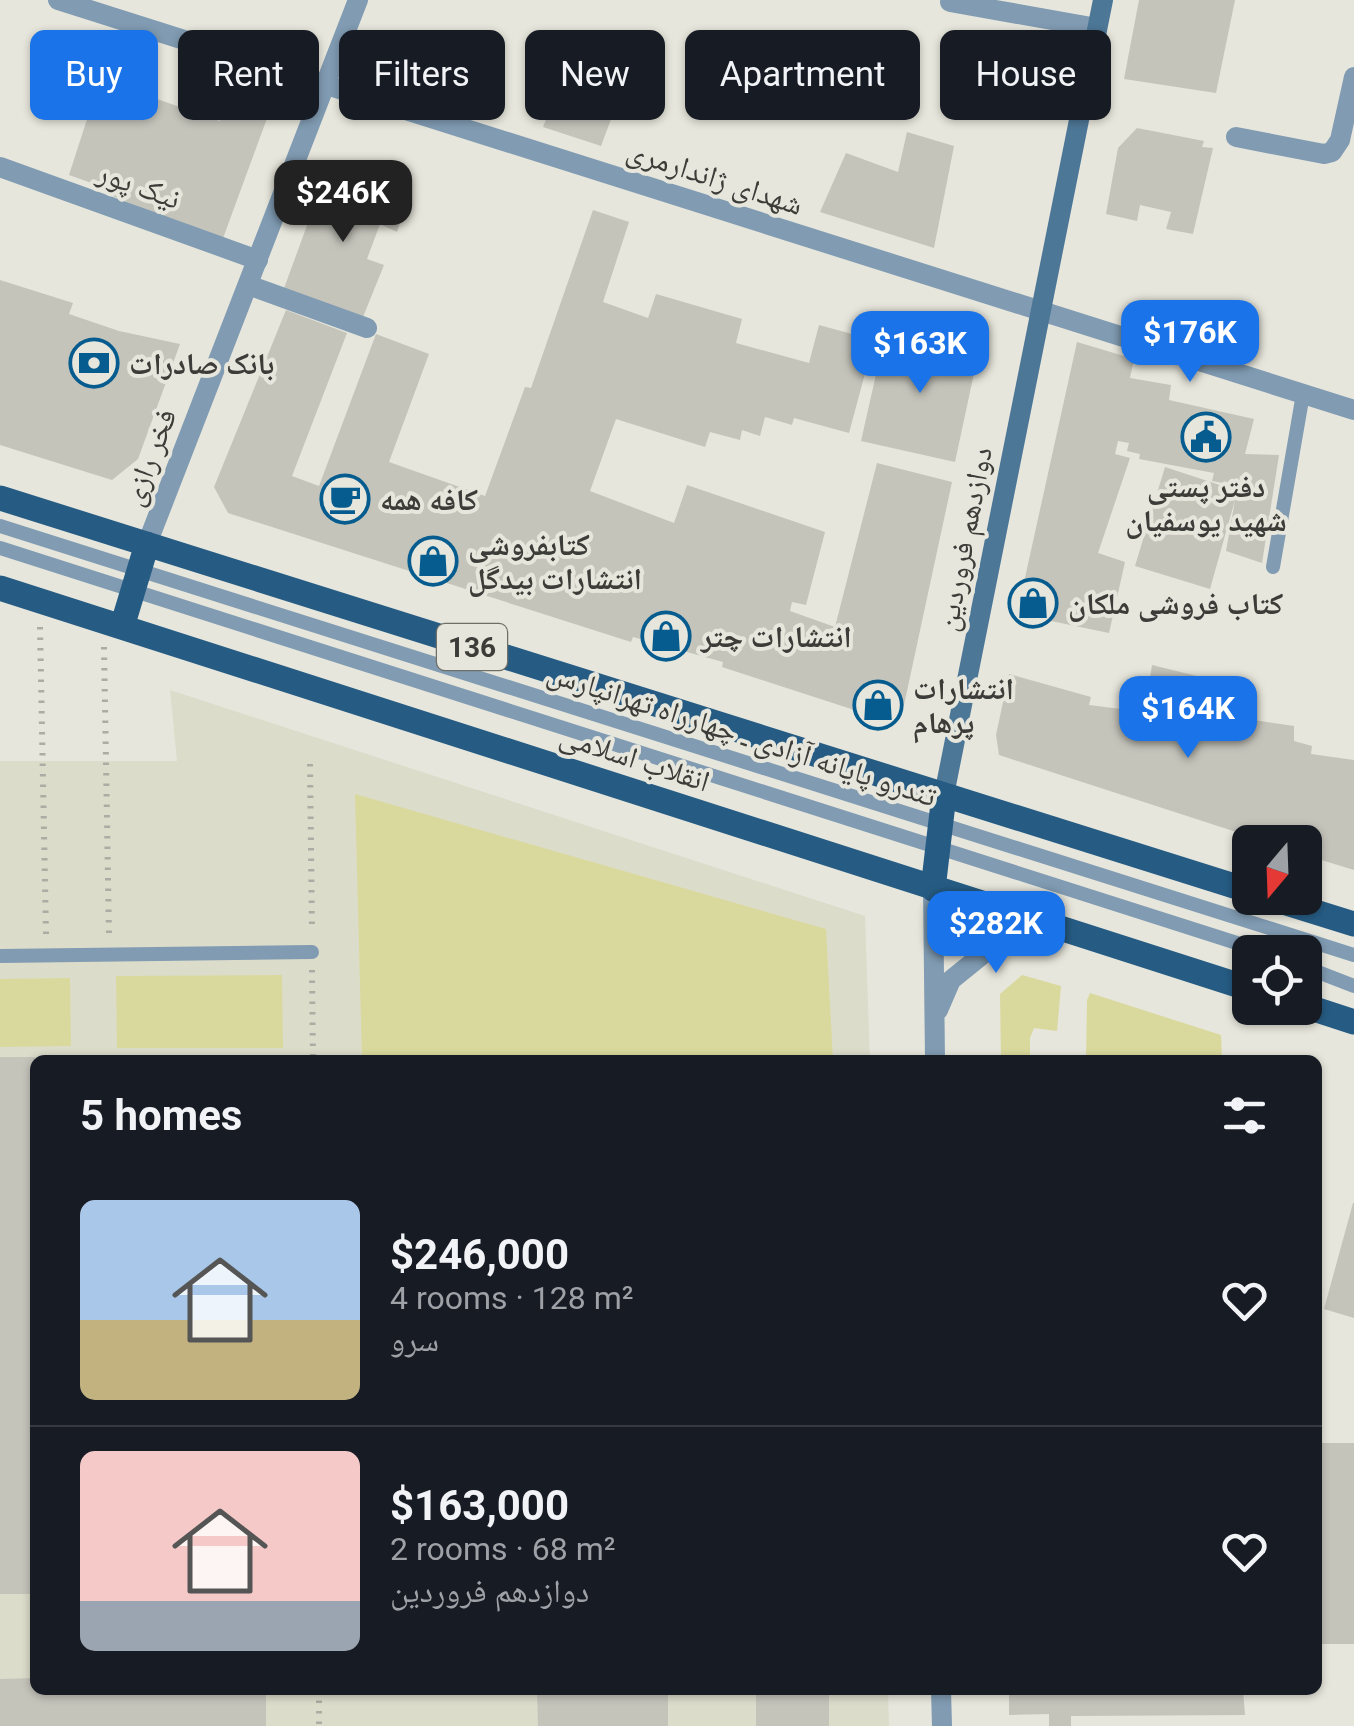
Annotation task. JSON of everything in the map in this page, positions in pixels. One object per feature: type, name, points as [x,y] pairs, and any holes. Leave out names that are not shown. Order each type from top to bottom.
[{"type":"main road","name":"دوازدهم فروردین","points":[[944,795],[1103,0]]},
{"type":"main road","name":"انقلاب اسلامی","points":[[0,498],[1232,885]]},
{"type":"main road","points":[[112,624],[136,580],[147,544]]},
{"type":"main road","name":"انقلاب اسلامی","points":[[0,588],[1232,982]]},
{"type":"main road","points":[[934,888],[944,795]]},
{"type":"main road","points":[[1322,914],[1354,924]]},
{"type":"main road","points":[[1322,1012],[1354,1022]]},
{"type":"street","name":"شهدای ژاندارمری","points":[[58,0],[1354,410]]},
{"type":"street","name":"فخر رازی","points":[[147,544],[358,0]]},
{"type":"street","points":[[950,2],[1097,28]]},
{"type":"street","points":[[1236,137],[1324,154],[1332,152],[1340,140],[1354,77]]},
{"type":"street","name":"نیک پور","points":[[0,167],[258,260]]},
{"type":"street","points":[[248,285],[367,328]]},
{"type":"street","points":[[934,888],[935,1055]]},
{"type":"street","points":[[935,1017],[952,980],[998,942],[1046,924]]},
{"type":"street","points":[[942,1695],[942,1726]]},
{"type":"lane","points":[[1273,567],[1303,394]]},
{"type":"lane","name":"تندرو پایانه آزادی ـ چهارراه تهرانپارس","points":[[0,526],[136,580],[939,836],[1354,955]]},
{"type":"lane","points":[[0,548],[136,580],[939,836],[1232,940]]},
{"type":"lane","points":[[0,956],[312,952]]},
{"type":"lane","points":[[1322,974],[1354,986]]},
{"type":"path","points":[[39,600],[46,956]]},
{"type":"path","points":[[110,954],[112,624]]},
{"type":"path","points":[[310,764],[313,1055]]},
{"type":"path","points":[[319,1695],[320,1726]]},
{"type":"shaded area","points":[[170,690],[865,916],[870,1055],[30,1055],[30,1695],[888,1695],[889,1726],[0,1726],[0,761],[177,761]]},
{"type":"shaded area","points":[[355,794],[826,929],[833,1055],[362,1055]]},
{"type":"shaded area","points":[[282,975],[283,1048],[117,1048],[116,976]]},
{"type":"shaded area","points":[[1022,975],[1061,986],[1057,1031],[1034,1028],[1030,1055],[1001,1055],[1000,994]]},
{"type":"shaded area","points":[[70,978],[71,1046],[0,1047],[0,979]]},
{"type":"shaded area","points":[[1090,993],[1221,1035],[1222,1055],[1086,1055]]},
{"type":"building","points":[[1139,0],[1235,0],[1216,93],[1124,79]]},
{"type":"building","points":[[158,99],[178,106],[178,120],[266,120],[222,241],[69,175],[87,120],[158,120]]},
{"type":"building","points":[[546,120],[611,120],[601,146],[543,127]]},
{"type":"building","points":[[1137,128],[1204,141],[1202,147],[1213,148],[1193,234],[1166,229],[1171,212],[1140,205],[1137,221],[1106,214],[1118,148]]},
{"type":"building","points":[[907,132],[954,146],[934,248],[820,212],[846,153],[898,172]]},
{"type":"building","points":[[327,171],[407,200],[397,232],[380,224],[367,259],[384,265],[363,317],[283,291]]},
{"type":"building","points":[[593,210],[629,222],[603,302],[648,318],[656,294],[742,319],[736,343],[809,363],[819,325],[874,340],[849,433],[794,418],[792,425],[765,417],[760,436],[742,430],[740,440],[710,432],[705,447],[616,419],[590,491],[674,523],[687,485],[825,532],[806,605],[792,602],[790,611],[835,627],[877,463],[952,482],[904,705],[894,712],[882,719],[722,667],[723,662],[633,637],[631,642],[228,513],[214,487],[286,310],[347,333],[292,476],[319,486],[376,334],[429,354],[389,462],[485,496],[525,387],[531,388]]},
{"type":"building","points":[[0,280],[73,303],[69,314],[119,331],[180,344],[138,459],[112,480],[0,445]]},
{"type":"building","points":[[886,330],[979,350],[955,462],[861,441]]},
{"type":"building","points":[[1077,342],[1134,359],[1130,378],[1171,385],[1169,400],[1254,419],[1245,454],[1279,455],[1262,563],[1226,551],[1235,500],[1210,589],[1135,566],[1165,467],[1238,491],[1239,486],[1212,481],[1214,473],[1139,459],[1140,454],[1127,451],[1129,443],[1118,441],[1115,454],[1130,458],[1098,553],[1125,562],[1109,633],[1017,614]]},
{"type":"building","points":[[1152,665],[1213,680],[1207,713],[1294,726],[1294,741],[1312,746],[1311,754],[1354,760],[1354,870],[1322,860],[1322,825],[1232,825],[1232,831],[999,755],[996,735],[1009,674],[1091,697],[1089,705],[1145,712]]},
{"type":"building","points":[[0,1057],[30,1057],[30,1594],[0,1594]]},
{"type":"building","points":[[1354,1203],[1354,1318],[1324,1309]]},
{"type":"building","points":[[1322,1443],[1354,1443],[1354,1644],[1322,1644]]},
{"type":"building","points":[[30,1678],[30,1695],[266,1695],[266,1726],[0,1726],[0,1679]]},
{"type":"building","points":[[537,1695],[668,1695],[668,1726],[538,1726]]},
{"type":"building","points":[[756,1695],[829,1695],[829,1726],[756,1726]]},
{"type":"building","points":[[1009,1695],[1243,1695],[1245,1715],[1071,1716],[1071,1726],[1049,1726],[1049,1714],[1009,1715]]},
{"type":"place","name":"بانک صادرات","points":[[94,363]]},
{"type":"place","name":"دفتر پستی شهید یوسفیان","points":[[1206,437]]},
{"type":"place","name":"کافه همه","points":[[345,499]]},
{"type":"place","name":"کتابفروشی انتشارات بیدگل","points":[[433,561]]},
{"type":"place","name":"کتاب فروشی ملکان","points":[[1033,603]]},
{"type":"place","name":"انتشارات چتر","points":[[666,636]]},
{"type":"place","name":"انتشارات پرهام","points":[[878,705]]}]
